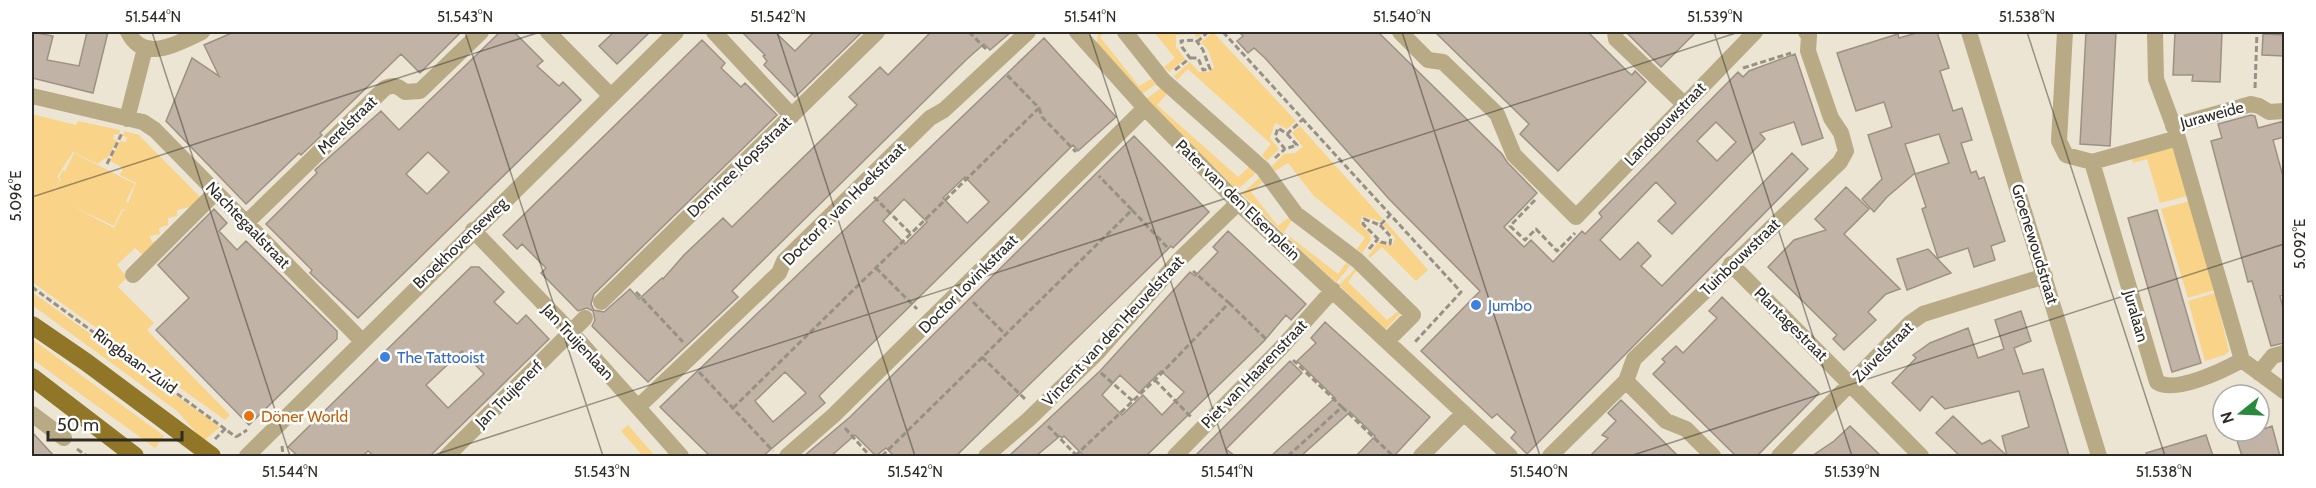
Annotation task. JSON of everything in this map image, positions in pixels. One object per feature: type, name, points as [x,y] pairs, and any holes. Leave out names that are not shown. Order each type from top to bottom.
[{"type":"main road","name":"Ringbaan-Zuid","points":[[32,326],[86,362],[212,456]]},
{"type":"main road","points":[[32,377],[135,456]]},
{"type":"street","points":[[128,32],[135,43],[145,48],[165,48],[197,34]]},
{"type":"street","name":"Merelstraat","points":[[246,223],[385,88],[392,85],[405,92],[420,91],[481,32]]},
{"type":"street","points":[[548,32],[611,96]]},
{"type":"street","name":"Broekhovenseweg","points":[[247,456],[473,230],[676,32]]},
{"type":"street","points":[[714,32],[792,116]]},
{"type":"street","name":"Dominee Kopsstraat","points":[[601,302],[877,32]]},
{"type":"street","name":"Doctor P. van Hoekstraat","points":[[638,407],[779,273],[784,261],[861,184],[930,118],[944,110],[1028,32]]},
{"type":"street","points":[[1125,32],[1163,80],[1263,169],[1296,214],[1358,261],[1413,315],[1388,341]]},
{"type":"street","points":[[1400,32],[1428,60],[1443,62],[1497,114],[1515,155],[1576,217]]},
{"type":"street","points":[[1615,32],[1616,39],[1684,104]]},
{"type":"street","name":"Landbouwstraat","points":[[1576,217],[1755,32]]},
{"type":"street","name":"Groenewoudstraat","points":[[1969,32],[2099,456]]},
{"type":"street","points":[[2065,32],[2059,141],[2066,154],[2092,162],[2175,132]]},
{"type":"street","points":[[2155,32],[2156,79],[2175,132],[2242,360],[2284,391]]},
{"type":"street","name":"Pater van den Elsenplein","points":[[1081,33],[1145,108],[1238,203],[1510,456]]},
{"type":"street","name":"Tuinbouwstraat","points":[[1550,456],[1626,381],[1634,359],[1840,162],[1845,151],[1841,134],[1831,118],[1811,36]]},
{"type":"street","points":[[125,124],[145,48]]},
{"type":"street","name":"Nachtegaalstraat","points":[[32,96],[125,124],[143,122],[155,130],[362,342]]},
{"type":"street","name":"Juraweide","points":[[2175,132],[2254,105],[2269,112],[2284,111]]},
{"type":"street","name":"Doctor Lovinkstraat","points":[[787,456],[834,415],[930,322],[1145,108]]},
{"type":"street","name":"Juralaan","points":[[2092,162],[2157,382],[2172,386],[2219,372],[2242,360]]},
{"type":"street","points":[[133,275],[216,192]]},
{"type":"street","name":"Vincent van den Heuvelstraat","points":[[986,456],[1028,420],[1088,361],[1180,260],[1238,203]]},
{"type":"street","name":"Jan Truijenlaan","points":[[473,230],[571,332],[681,456]]},
{"type":"street","name":"Plantagestraat","points":[[1731,264],[1851,384],[1915,454]]},
{"type":"street","name":"Zuivelstraat","points":[[1779,456],[1910,323],[1923,314],[2045,276]]},
{"type":"street","name":"Piet van Haarenstraat","points":[[1175,456],[1278,351],[1333,290]]},
{"type":"street","points":[[571,332],[585,318]]},
{"type":"street","name":"Jan Truijenerf","points":[[447,456],[571,332]]},
{"type":"street","points":[[2259,373],[2273,356],[2284,352]]},
{"type":"street","points":[[1626,381],[1666,421],[1686,429],[1713,456]]},
{"type":"street","points":[[1421,456],[1464,413]]},
{"type":"street","points":[[32,414],[64,438]]},
{"type":"path","points":[[969,32],[1039,108],[1042,117],[1180,260],[1229,303],[1278,351],[1292,359],[1393,456]]},
{"type":"path","points":[[1190,58],[1182,47],[1181,41],[1197,42],[1208,32]]},
{"type":"path","points":[[1223,32],[1461,292],[1403,356]]},
{"type":"path","points":[[2254,105],[2257,32]]},
{"type":"path","points":[[1730,57],[1744,69],[1811,36]]},
{"type":"path","points":[[1163,80],[1190,58],[1198,58],[1203,70],[1210,69],[1203,50],[1197,42]]},
{"type":"path","points":[[733,408],[1039,108]]},
{"type":"path","points":[[1287,134],[1303,119]]},
{"type":"path","points":[[107,164],[125,124]]},
{"type":"path","points":[[1278,128],[1287,134],[1296,145],[1291,149],[1285,149],[1275,137],[1278,128]]},
{"type":"path","points":[[861,184],[911,234]]},
{"type":"path","points":[[1547,188],[1510,226],[1525,240],[1536,229],[1557,251],[1581,228],[1576,217]]},
{"type":"path","points":[[882,456],[1132,210]]},
{"type":"path","points":[[1380,225],[1390,215]]},
{"type":"path","points":[[1364,219],[1380,225],[1391,237],[1389,244],[1381,242],[1363,224],[1364,219]]},
{"type":"path","points":[[876,268],[930,322]]},
{"type":"path","points":[[625,279],[776,456]]},
{"type":"path","name":"Ringbaan-Zuid","points":[[32,288],[236,436]]},
{"type":"path","points":[[962,290],[1006,335]]},
{"type":"path","points":[[1075,456],[1134,402],[1229,303]]},
{"type":"path","points":[[1088,361],[1134,402]]},
{"type":"path","points":[[1155,380],[1202,429]]},
{"type":"path","points":[[1288,456],[1342,407]]},
{"type":"path","points":[[834,415],[870,456]]},
{"type":"shaded area","points":[[1098,32],[1105,32],[1100,37],[1139,86],[1151,79],[1156,84],[1142,94],[1097,43]]},
{"type":"shaded area","points":[[1154,32],[1205,32],[1197,38],[1194,34],[1176,35],[1176,47],[1185,59],[1169,72],[1164,67],[1175,58]]},
{"type":"shaded area","points":[[1213,32],[1296,121],[1287,129],[1275,123],[1270,138],[1279,149],[1267,161],[1262,155],[1271,144],[1188,69],[1177,80],[1174,76],[1190,62],[1199,72],[1209,72],[1214,67],[1208,50],[1201,42]]},
{"type":"shaded area","points":[[1161,88],[1167,94],[1157,105],[1238,177],[1250,166],[1255,174],[1237,190],[1146,99]]},
{"type":"shaded area","points":[[32,114],[76,125],[78,121],[120,130],[119,135],[114,134],[113,139],[117,140],[107,159],[105,158],[98,164],[73,152],[57,177],[60,179],[53,193],[61,179],[59,177],[63,170],[65,171],[74,153],[135,184],[126,201],[128,203],[125,210],[122,209],[114,226],[70,205],[114,228],[123,210],[125,211],[136,183],[120,175],[123,168],[110,161],[120,141],[126,142],[127,138],[123,136],[124,131],[139,135],[200,197],[197,205],[177,210],[177,216],[168,218],[168,225],[159,228],[160,234],[150,236],[152,242],[158,241],[144,256],[135,248],[117,265],[127,277],[118,287],[154,323],[147,330],[230,415],[225,420],[32,282]]},
{"type":"shaded area","points":[[1300,126],[1383,219],[1380,221],[1362,216],[1360,224],[1370,234],[1371,240],[1362,253],[1357,249],[1365,238],[1314,196],[1288,163],[1275,171],[1271,167],[1284,154],[1295,153],[1303,147],[1292,133]]},
{"type":"shaded area","points":[[2172,147],[2187,196],[2160,203],[2147,159],[2133,163],[2132,158]]},
{"type":"shaded area","points":[[1259,178],[1263,182],[1251,192],[1278,226],[1288,218],[1292,220],[1284,232],[1338,274],[1346,263],[1350,266],[1336,283],[1242,194]]},
{"type":"shaded area","points":[[2189,201],[2214,290],[2188,298],[2161,209]]},
{"type":"shaded area","points":[[1386,222],[1428,270],[1416,281],[1382,247],[1370,258],[1368,256],[1378,242],[1392,246],[1395,238],[1383,225]]},
{"type":"shaded area","points":[[1355,269],[1357,270],[1348,282],[1387,320],[1398,311],[1400,314],[1385,330],[1339,285]]},
{"type":"shaded area","points":[[32,292],[220,427],[204,441],[177,411],[32,305]]},
{"type":"shaded area","points":[[2215,293],[2229,351],[2225,355],[2205,361],[2188,301]]},
{"type":"shaded area","points":[[32,339],[164,436],[155,448],[32,359]]},
{"type":"shaded area","points":[[628,425],[655,456],[643,456],[621,431]]},
{"type":"building","points":[[32,32],[53,36],[47,60],[79,66],[87,32],[108,32],[93,93],[32,78]]},
{"type":"building","points":[[234,32],[461,32],[420,73],[401,54],[320,133],[322,135],[301,155],[299,153],[246,204],[166,121],[192,58],[219,76],[204,45]]},
{"type":"building","points":[[500,32],[514,32],[543,61],[537,66],[559,86],[563,82],[581,100],[358,318],[310,273],[312,270],[266,224],[317,173],[315,170],[381,111],[399,130]],"holes":[[[428,152],[449,172],[427,194],[406,174]]]},
{"type":"building","points":[[614,32],[650,32],[617,64],[599,46]]},
{"type":"building","points":[[742,32],[775,32],[795,51],[814,32],[862,32],[795,97],[764,65],[767,61],[763,56],[765,55]]},
{"type":"building","points":[[931,32],[1011,32],[990,50],[984,44],[967,59],[732,291],[738,297],[648,382],[592,326],[595,320],[593,311],[587,308],[578,311],[541,273],[546,268],[522,244],[517,249],[503,235],[702,40],[725,63],[721,68],[741,87],[745,83],[777,115],[594,294],[591,304],[594,310],[604,312],[630,289],[639,299],[663,279],[684,255],[723,218],[732,227],[857,105],[849,97],[880,67],[888,75]]},
{"type":"building","points":[[1239,32],[1378,32],[1502,154],[1537,193],[1504,227],[1524,247],[1531,240],[1553,262],[1582,231],[1585,234],[1602,217],[1599,213],[1738,72],[1743,77],[1749,71],[1795,54],[1823,138],[1802,145],[1794,122],[1760,133],[1765,139],[1672,234],[1658,221],[1676,203],[1656,182],[1600,240],[1620,260],[1638,242],[1651,256],[1641,266],[1662,286],[1792,153],[1808,169],[1527,454],[1511,438],[1516,432],[1497,414],[1492,418],[1421,351],[1480,291],[1389,199],[1265,58],[1254,48],[1248,53],[1237,41],[1243,36]],"holes":[[[1716,122],[1736,142],[1717,161],[1697,141]]]},
{"type":"building","points":[[1435,32],[1588,32],[1628,72],[1632,75],[1635,71],[1646,82],[1558,171],[1520,134],[1529,124]]},
{"type":"building","points":[[1626,32],[1696,32],[1661,67]]},
{"type":"building","points":[[1920,32],[1937,32],[1949,68],[1940,71],[1953,111],[1962,108],[1972,140],[1961,143],[1971,173],[1976,171],[1979,179],[1984,177],[2005,241],[1991,246],[1995,260],[1974,267],[1968,248],[1938,258],[1922,209],[1926,207],[1915,174],[1949,163],[1939,134],[1905,144],[1915,173],[1887,197],[1874,212],[1862,199],[1882,179],[1868,135],[1892,127],[1884,102],[1856,111],[1837,53],[1898,34],[1899,38]]},
{"type":"building","points":[[2086,32],[2116,32],[2110,146],[2080,144]]},
{"type":"building","points":[[2175,32],[2222,32],[2220,82],[2192,81],[2193,75],[2173,75]]},
{"type":"building","points":[[2263,34],[2284,35],[2284,56],[2262,55]]},
{"type":"building","points":[[1044,38],[1116,117],[1078,151],[1073,145],[819,396],[825,403],[763,456],[710,456],[660,407]],"holes":[[[965,177],[989,202],[967,223],[943,198]],[[904,199],[927,222],[905,244],[883,221]],[[785,372],[806,393],[773,422],[755,401]]]},
{"type":"building","points":[[2251,115],[2255,116],[2258,128],[2284,121],[2284,137],[2273,140],[2284,180],[2284,295],[2280,296],[2284,312],[2284,343],[2271,346],[2252,281],[2248,282],[2211,141],[2222,138],[2218,124]]},
{"type":"building","points":[[1134,136],[1209,212],[1173,248],[1171,246],[956,456],[894,456],[886,448],[876,456],[855,435],[831,456],[804,456],[850,417]]},
{"type":"building","points":[[1846,187],[1869,209],[1844,234],[1900,289],[1886,294],[1868,312],[1876,320],[1844,350],[1833,339],[1837,335],[1768,267],[1794,240],[1826,230],[1815,219]]},
{"type":"building","points":[[214,209],[227,223],[219,231],[237,250],[246,241],[337,331],[337,339],[249,425],[156,330],[189,298],[158,265]]},
{"type":"building","points":[[2157,210],[2201,363],[2172,372],[2128,218]]},
{"type":"building","points":[[1228,231],[1306,304],[1291,320],[1286,315],[1264,341],[1146,456],[1084,456],[1064,436],[1062,438],[1060,436],[1036,456],[1009,456],[1100,371],[1190,272],[1195,276],[1218,252],[1213,247]],"holes":[[[1161,371],[1184,392],[1162,415],[1143,395],[1122,415],[1102,395],[1120,375],[1139,393]]]},
{"type":"building","points":[[1928,249],[1951,273],[1907,290],[1897,259]]},
{"type":"building","points":[[471,267],[479,267],[504,292],[494,302],[517,324],[526,315],[549,339],[430,456],[374,456],[368,451],[363,456],[298,456],[288,447]],"holes":[[[462,351],[484,374],[448,408],[426,385]]]},
{"type":"building","points":[[1722,297],[1819,393],[1757,456],[1736,456],[1653,374],[1665,362],[1662,359],[1676,346],[1683,353],[1717,318],[1709,311]]},
{"type":"building","points":[[2021,311],[2031,341],[2014,348],[2023,374],[2043,369],[2069,456],[2007,456],[2002,436],[2029,427],[2019,391],[1945,409],[1932,396],[1920,411],[1892,383],[1916,358],[1913,355],[1930,343],[1968,328],[1978,358],[2004,349],[1995,320]]},
{"type":"building","points":[[1325,322],[1430,417],[1394,456],[1356,456],[1375,436],[1350,412],[1301,456],[1271,456],[1335,398],[1297,361],[1316,343],[1311,338]]},
{"type":"building","points":[[1290,361],[1302,373],[1226,449],[1235,456],[1195,456]]},
{"type":"building","points":[[1621,400],[1678,456],[1590,456],[1608,438],[1602,435],[1616,421],[1608,413]]},
{"type":"building","points":[[1953,416],[1982,444],[1990,440],[2007,456],[1960,456],[1936,433]]},
{"type":"building","points":[[1850,426],[1881,456],[1812,456],[1834,441]]},
{"type":"building","points":[[2271,426],[2280,456],[2242,456],[2238,443],[2271,443]]},
{"type":"building","points":[[32,432],[54,456],[32,456]]},
{"type":"building","points":[[2206,435],[2213,456],[2147,456],[2146,453]]},
{"type":"place","name":"Jumbo","points":[[1476,305]]},
{"type":"place","name":"The Tattooist","points":[[385,357]]},
{"type":"place","name":"Döner World","points":[[249,416]]}]
